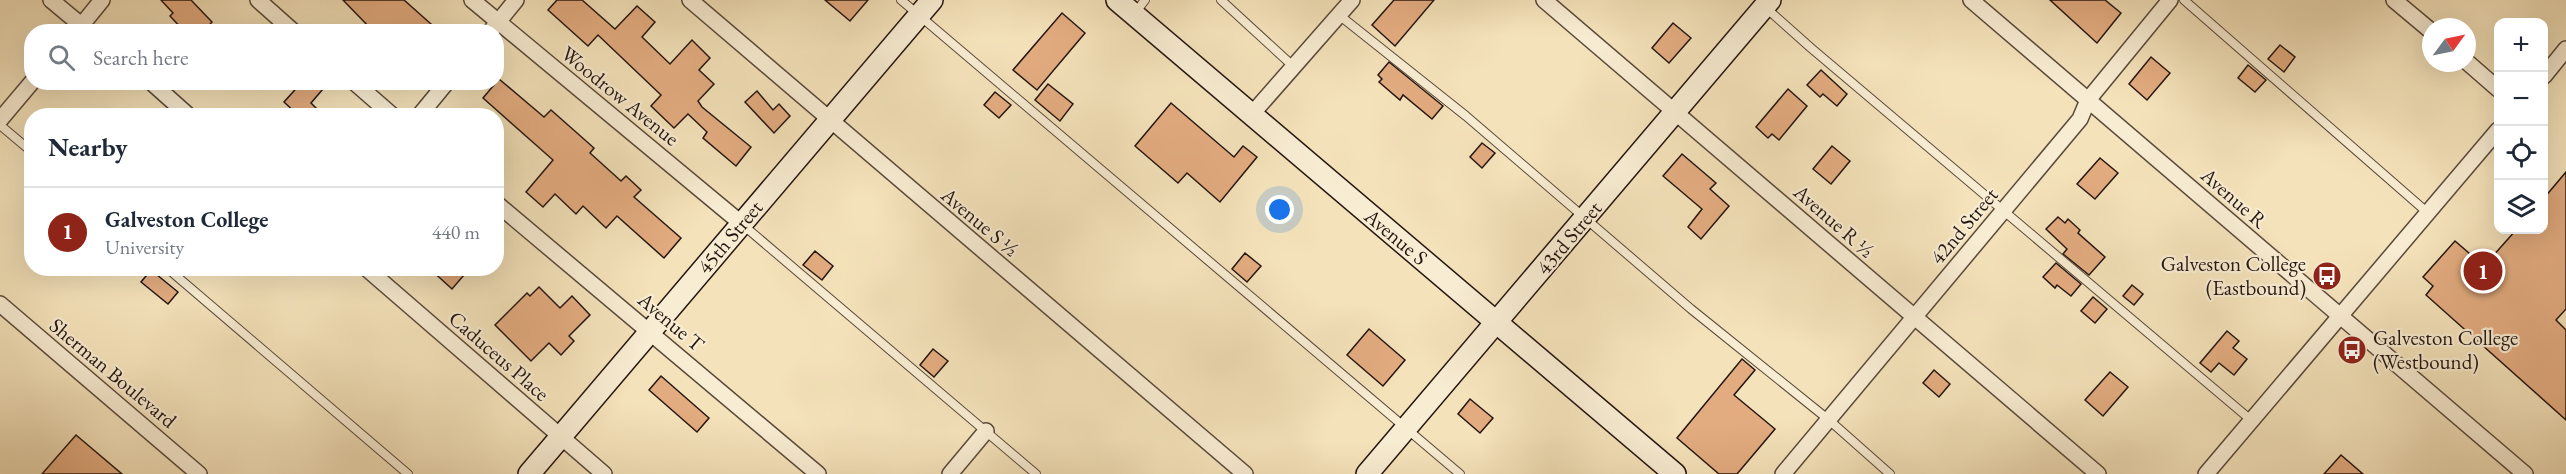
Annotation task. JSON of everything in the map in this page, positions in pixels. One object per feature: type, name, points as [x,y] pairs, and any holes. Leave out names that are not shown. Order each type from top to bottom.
[{"type":"main road","name":"Avenue S","points":[[1117,0],[1139,7],[1252,114],[1676,474]]},
{"type":"main road","name":"43rd Street","points":[[1367,474],[1587,218],[1764,2]]},
{"type":"main road","name":"45th Street","points":[[529,474],[925,8]]},
{"type":"street","points":[[51,0],[74,24]]},
{"type":"street","points":[[81,24],[102,0]]},
{"type":"street","points":[[258,0],[285,24]]},
{"type":"street","name":"Woodrow Avenue","points":[[472,0],[491,24]]},
{"type":"street","points":[[496,24],[516,0]]},
{"type":"street","name":"Avenue S ½","points":[[690,0],[1245,474]]},
{"type":"street","points":[[1252,114],[1352,0]]},
{"type":"street","name":"Avenue R ½","points":[[1544,0],[2098,474]]},
{"type":"street","name":"Avenue R","points":[[1971,0],[2524,474]]},
{"type":"street","name":"42nd Street","points":[[1783,474],[2080,119],[2088,100],[2170,0]]},
{"type":"street","points":[[2394,0],[2422,23]]},
{"type":"street","name":"Woodrow Avenue","points":[[504,36],[742,224]]},
{"type":"street","points":[[2547,72],[2566,49]]},
{"type":"street","points":[[2476,69],[2494,84]]},
{"type":"street","points":[[0,120],[25,90]]},
{"type":"street","points":[[160,90],[180,108]]},
{"type":"street","points":[[363,90],[384,108]]},
{"type":"street","points":[[426,108],[440,90]]},
{"type":"street","points":[[2206,474],[2494,136]]},
{"type":"street","name":"Avenue T","points":[[504,210],[818,474]]},
{"type":"street","name":"Caduceus Place","points":[[375,276],[604,474]]},
{"type":"street","name":"Sherman Boulevard","points":[[0,304],[199,474]]},
{"type":"street","points":[[950,474],[986,431]]},
{"type":"lane","points":[[901,0],[925,8],[1460,474]]},
{"type":"lane","points":[[1221,0],[1294,67]]},
{"type":"lane","points":[[2184,0],[2428,213]]},
{"type":"lane","points":[[1764,2],[2004,212],[2251,420]]},
{"type":"lane","points":[[1339,15],[1466,116],[1690,309],[1829,420],[1890,474]]},
{"type":"lane","points":[[0,125],[24,145]]},
{"type":"lane","points":[[742,224],[1036,474]]},
{"type":"lane","points":[[176,276],[408,474]]},
{"type":"building","points":[[161,0],[191,0],[212,22],[210,24],[178,24],[170,16],[173,13]]},
{"type":"building","points":[[343,0],[404,0],[431,24],[366,24]]},
{"type":"building","points":[[557,0],[582,0],[615,29],[637,6],[655,22],[642,37],[670,64],[692,40],[710,58],[699,70],[714,84],[698,101],[702,107],[751,147],[736,166],[703,138],[707,132],[688,114],[674,128],[651,106],[661,95],[598,35],[588,46],[548,10]]},
{"type":"building","points":[[825,0],[868,0],[850,21]]},
{"type":"building","points":[[1394,0],[1434,0],[1395,46],[1372,25]]},
{"type":"building","points":[[2050,0],[2105,0],[2121,13],[2097,43]]},
{"type":"building","points":[[1062,13],[1085,33],[1037,90],[1013,70]]},
{"type":"building","points":[[1673,23],[1691,38],[1669,63],[1652,48]]},
{"type":"building","points":[[2280,45],[2295,57],[2284,72],[2268,59]]},
{"type":"building","points":[[2151,57],[2170,73],[2147,100],[2129,84]]},
{"type":"building","points":[[1389,62],[1443,106],[1432,119],[1403,95],[1400,100],[1379,82],[1382,79],[1378,75]]},
{"type":"building","points":[[2248,65],[2266,80],[2255,92],[2238,78]]},
{"type":"building","points":[[1821,70],[1847,94],[1837,106],[1823,94],[1820,97],[1807,85]]},
{"type":"building","points":[[504,83],[544,117],[551,110],[594,148],[590,153],[621,181],[626,176],[641,190],[634,197],[681,238],[664,258],[617,216],[606,228],[583,206],[576,214],[555,194],[543,207],[526,192],[553,160],[504,117],[504,108],[494,108],[483,98],[490,90],[504,90]]},
{"type":"building","points":[[1048,84],[1073,104],[1060,121],[1035,100]]},
{"type":"building","points":[[1788,89],[1807,106],[1779,140],[1772,134],[1768,138],[1756,127]]},
{"type":"building","points":[[295,90],[322,90],[311,103],[316,108],[290,108],[284,102]]},
{"type":"building","points":[[757,91],[773,110],[779,104],[790,116],[774,133],[745,102]]},
{"type":"building","points":[[995,92],[1011,105],[999,118],[984,105]]},
{"type":"building","points":[[1171,103],[1234,157],[1243,146],[1257,157],[1220,202],[1187,173],[1178,183],[1135,146]]},
{"type":"building","points":[[1482,143],[1495,153],[1482,168],[1470,157]]},
{"type":"building","points":[[1832,146],[1850,161],[1831,184],[1813,169]]},
{"type":"building","points":[[1682,154],[1716,183],[1710,189],[1729,206],[1701,239],[1688,227],[1702,209],[1663,176]]},
{"type":"building","points":[[2100,158],[2118,173],[2095,199],[2077,184]]},
{"type":"building","points":[[2566,172],[2566,309],[2556,320],[2566,330],[2566,420],[2426,295],[2433,286],[2423,277],[2455,241],[2484,266],[2512,234],[2548,234],[2548,193]]},
{"type":"building","points":[[2058,217],[2065,223],[2068,219],[2080,230],[2078,233],[2105,257],[2089,275],[2063,254],[2067,249],[2046,229]]},
{"type":"building","points":[[815,251],[833,266],[822,280],[803,265]]},
{"type":"building","points":[[1245,253],[1261,266],[1247,282],[1232,269]]},
{"type":"building","points":[[2056,263],[2081,284],[2071,296],[2057,285],[2055,288],[2043,277]]},
{"type":"building","points":[[146,276],[158,276],[178,292],[168,304],[141,282]]},
{"type":"building","points":[[438,276],[463,276],[452,289]]},
{"type":"building","points":[[2132,285],[2143,294],[2134,305],[2123,296]]},
{"type":"building","points":[[539,287],[560,308],[572,296],[590,315],[569,336],[574,341],[561,355],[549,343],[531,361],[495,325],[527,293],[530,296]]},
{"type":"building","points":[[2093,297],[2107,309],[2095,323],[2081,311]]},
{"type":"building","points":[[1369,329],[1405,360],[1383,386],[1347,355]]},
{"type":"building","points":[[2227,331],[2239,341],[2233,348],[2247,359],[2234,375],[2219,363],[2211,372],[2200,363]]},
{"type":"building","points":[[933,349],[948,361],[934,377],[920,365]]},
{"type":"building","points":[[1742,359],[1755,370],[1734,395],[1775,429],[1737,474],[1719,474],[1677,438]]},
{"type":"building","points":[[1934,370],[1950,384],[1939,397],[1923,383]]},
{"type":"building","points":[[2110,372],[2128,387],[2103,416],[2085,400]]},
{"type":"building","points":[[661,376],[709,418],[697,432],[649,390]]},
{"type":"building","points":[[1470,399],[1493,418],[1480,433],[1458,414]]},
{"type":"building","points":[[76,435],[122,474],[42,474]]},
{"type":"building","points":[[2341,455],[2363,474],[2324,474]]},
{"type":"place","name":"Galveston College","points":[[2483,271]]},
{"type":"place","name":"Galveston College (Eastbound)","points":[[2327,276]]},
{"type":"place","name":"Galveston College (Westbound)","points":[[2352,350]]}]
